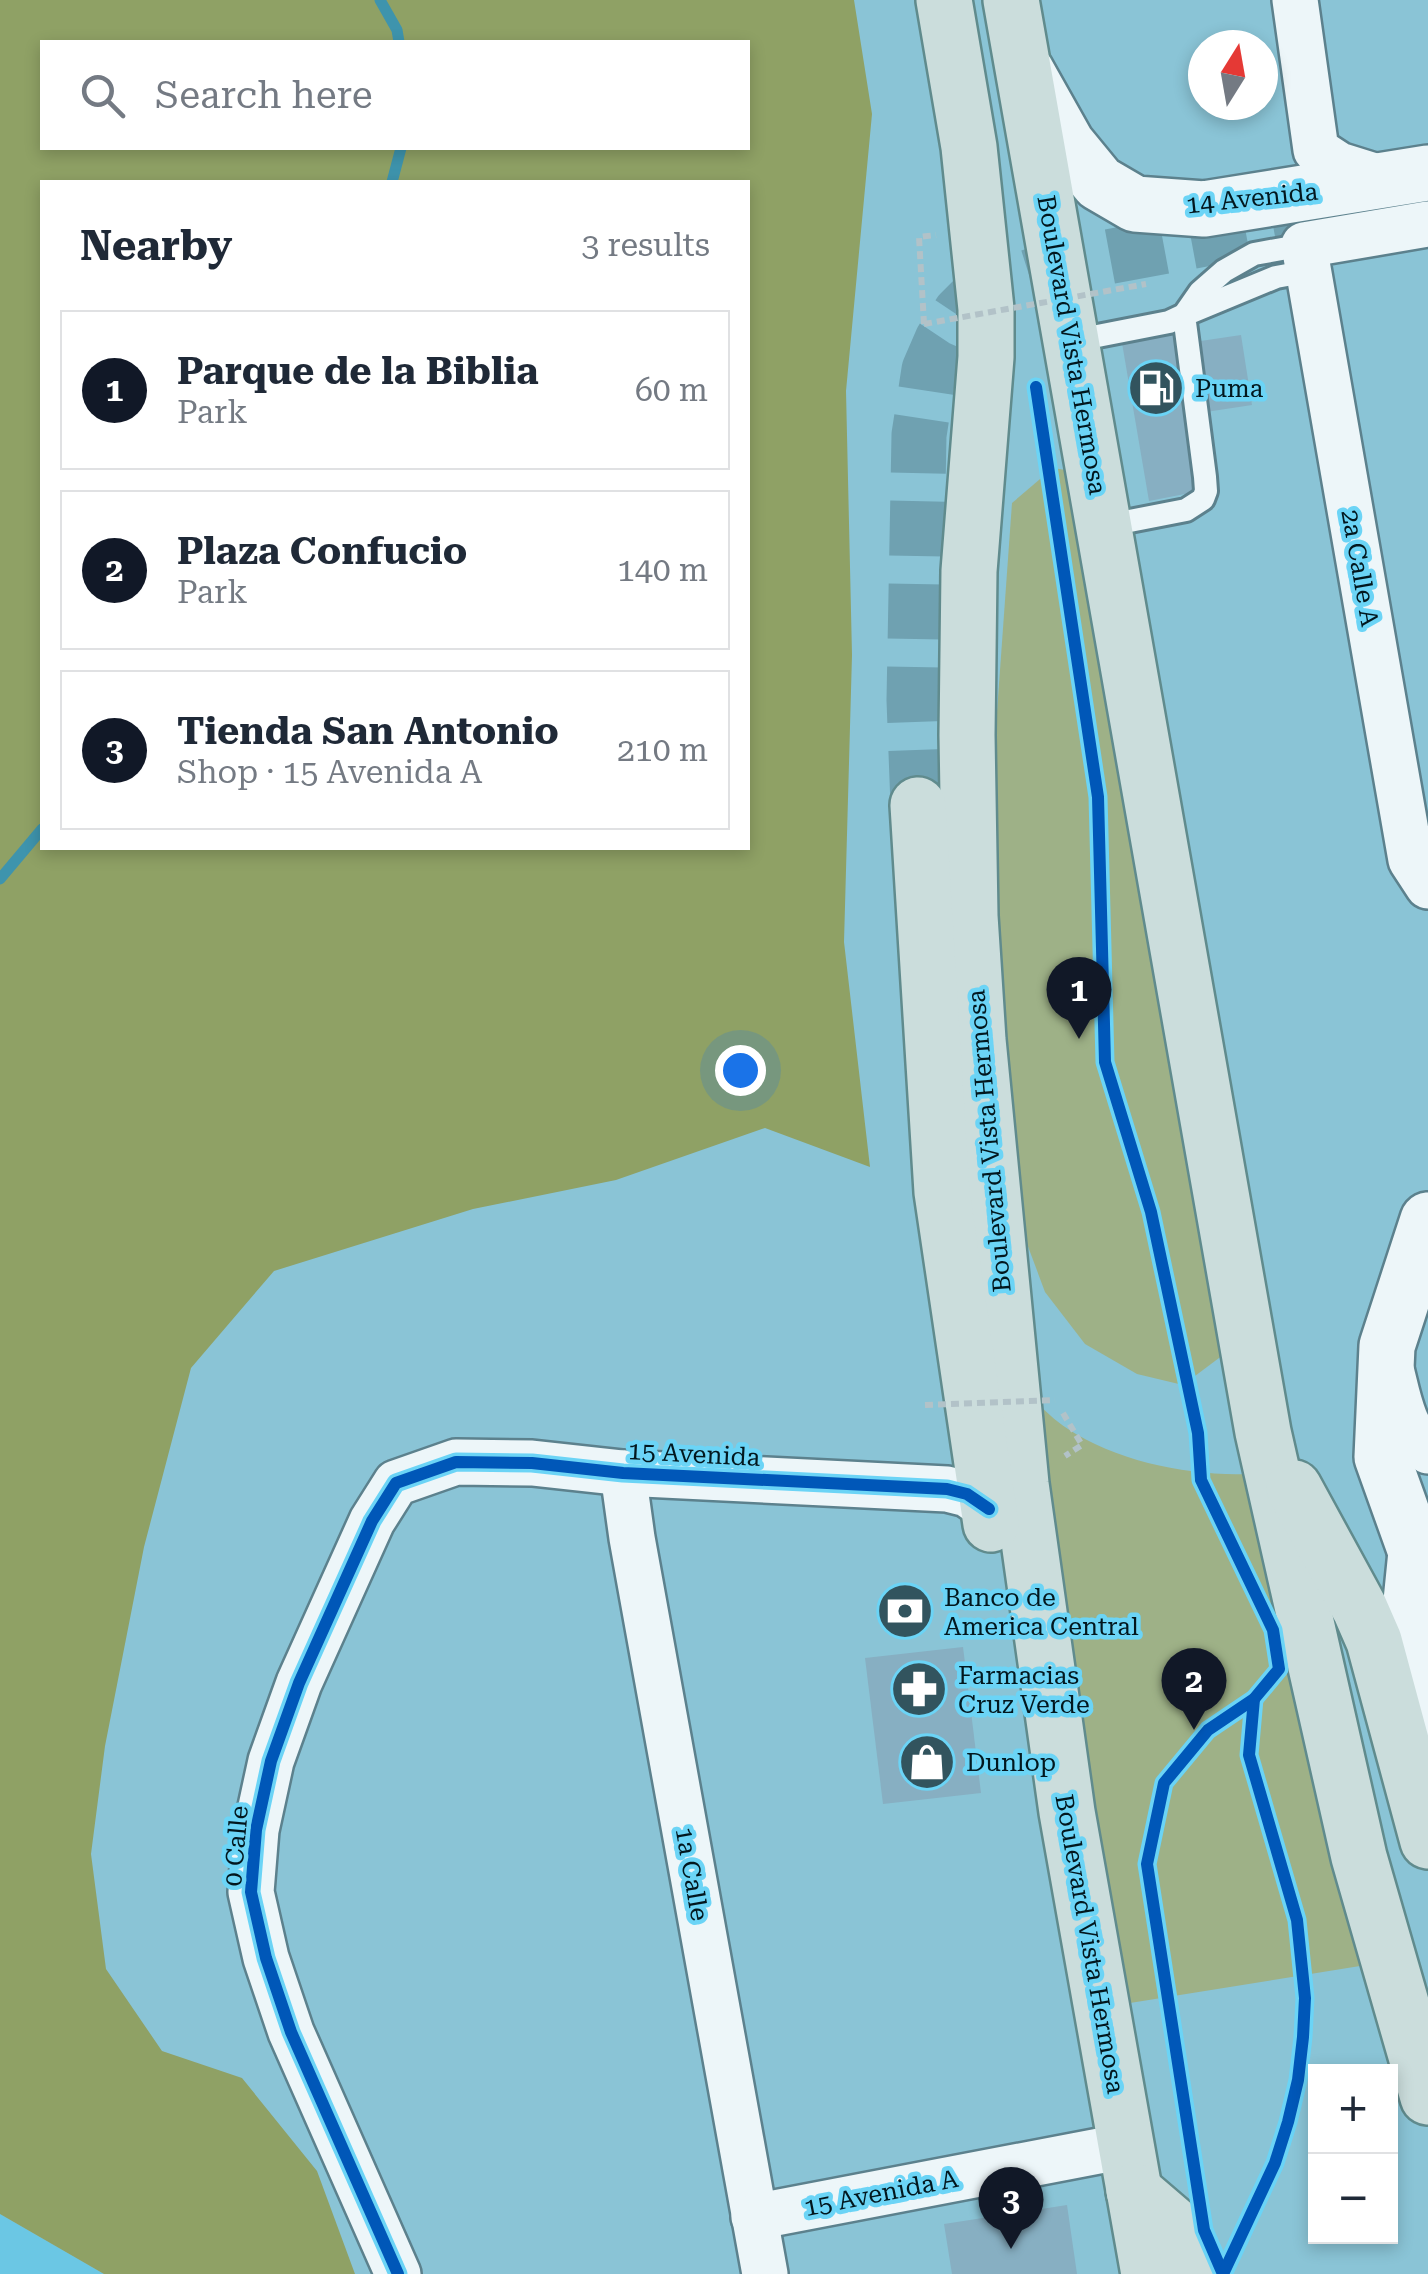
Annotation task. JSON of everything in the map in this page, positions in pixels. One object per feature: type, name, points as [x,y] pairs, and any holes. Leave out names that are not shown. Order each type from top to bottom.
[{"type":"main road","name":"Boulevard Vista Hermosa","points":[[944,0],[969,146],[986,309],[970,571],[967,735],[970,916],[978,1040],[1022,1484],[1057,1740],[1149,2274]]},
{"type":"main road","name":"Boulevard Vista Hermosa","points":[[1012,0],[1264,1432],[1359,1857],[1428,2098]]},
{"type":"main road","points":[[918,805],[942,1192],[972,1485],[1012,1642],[1057,1740]]},
{"type":"main road","points":[[1264,1432],[1374,1641],[1428,1841]]},
{"type":"main road","points":[[1130,2168],[1183,2234],[1192,2274]]},
{"type":"street","points":[[1295,0],[1316,150],[1339,166],[1408,177]]},
{"type":"street","name":"14 Avenida","points":[[1024,68],[1067,144],[1099,183],[1135,204],[1204,209],[1408,177]]},
{"type":"street","name":"14 Avenida","points":[[1307,258],[1428,224]]},
{"type":"street","name":"2a Calle A","points":[[1307,258],[1410,860],[1428,886]]},
{"type":"street","points":[[1428,1220],[1387,1346],[1424,1554],[1409,1620],[1428,1721]]},
{"type":"street","name":"15 Avenida","points":[[396,1483],[456,1462],[532,1463],[622,1474],[972,1485]]},
{"type":"street","name":"1a Calle","points":[[622,1474],[764,2274]]},
{"type":"street","name":"0 Calle","points":[[396,1483],[372,1520],[300,1683],[271,1761],[256,1830],[251,1892],[266,1958],[291,2032],[398,2274]]},
{"type":"street","name":"15 Avenida A","points":[[754,2217],[1130,2168]]},
{"type":"lane","points":[[1072,341],[1168,322],[1184,315],[1200,292],[1224,271],[1254,254],[1307,258]]},
{"type":"lane","points":[[1104,526],[1186,510],[1204,499],[1205,476],[1184,315]]},
{"type":"path","points":[[919,237],[924,324],[1146,284]]},
{"type":"path","points":[[924,1405],[1055,1400],[1082,1445]]},
{"type":"shaded area","points":[[0,2214],[104,2274],[0,2274]]},
{"type":"green space","points":[[0,0],[854,0],[872,114],[846,391],[852,655],[844,942],[870,1167],[765,1128],[616,1180],[473,1209],[274,1271],[191,1368],[144,1547],[105,1746],[91,1854],[106,1969],[162,2051],[242,2078],[317,2171],[355,2274],[104,2274],[0,2214]]},
{"type":"green space","points":[[1053,468],[1078,472],[1223,1355],[1183,1385],[1137,1374],[1085,1344],[1045,1292],[995,1158],[982,921],[1012,503]]},
{"type":"green space","points":[[1032,1399],[1068,1429],[1130,1458],[1177,1469],[1246,1474],[1360,1966],[1130,2003],[1041,1495]]},
{"type":"building","name":"Puma","points":[[1174,334],[1200,491],[1149,501],[1122,343]]},
{"type":"building","points":[[1241,335],[1252,405],[1206,412],[1194,342]]},
{"type":"building","points":[[963,1647],[981,1793],[883,1804],[865,1658]]},
{"type":"building","points":[[1067,2205],[1077,2274],[952,2274],[944,2224]]},
{"type":"waterway","points":[[380,0],[399,40]]},
{"type":"waterway","points":[[393,180],[400,150]]},
{"type":"waterway","points":[[0,879],[40,831]]},
{"type":"tunnel","points":[[918,805],[914,700],[919,435],[929,370],[960,313],[975,298],[997,287],[1070,264],[1317,218]]},
{"type":"cycle path","points":[[1036,387],[1098,797],[1105,1062],[1151,1212],[1198,1433],[1201,1480],[1273,1630],[1279,1669],[1254,1699],[1208,1730],[1164,1783],[1147,1864],[1204,2230],[1223,2274]]},
{"type":"cycle path","points":[[398,2274],[291,2032],[266,1958],[251,1892],[256,1830],[271,1761],[299,1683],[372,1521],[396,1483],[456,1462],[532,1463],[623,1473],[947,1489],[967,1494],[989,1509]]},
{"type":"cycle path","points":[[1223,2274],[1275,2163],[1298,2080],[1303,2037],[1305,1998],[1297,1920],[1249,1755],[1254,1699]]},
{"type":"place","name":"Puma","points":[[1156,388]]},
{"type":"place","name":"Parque de la Biblia","points":[[1079,1039]]},
{"type":"place","name":"Banco de America Central","points":[[905,1611]]},
{"type":"place","name":"Farmacias Cruz Verde","points":[[919,1689]]},
{"type":"place","name":"Plaza Confucio","points":[[1194,1730]]},
{"type":"place","name":"Dunlop","points":[[927,1762]]},
{"type":"place","name":"Tienda San Antonio","points":[[1011,2249]]}]
